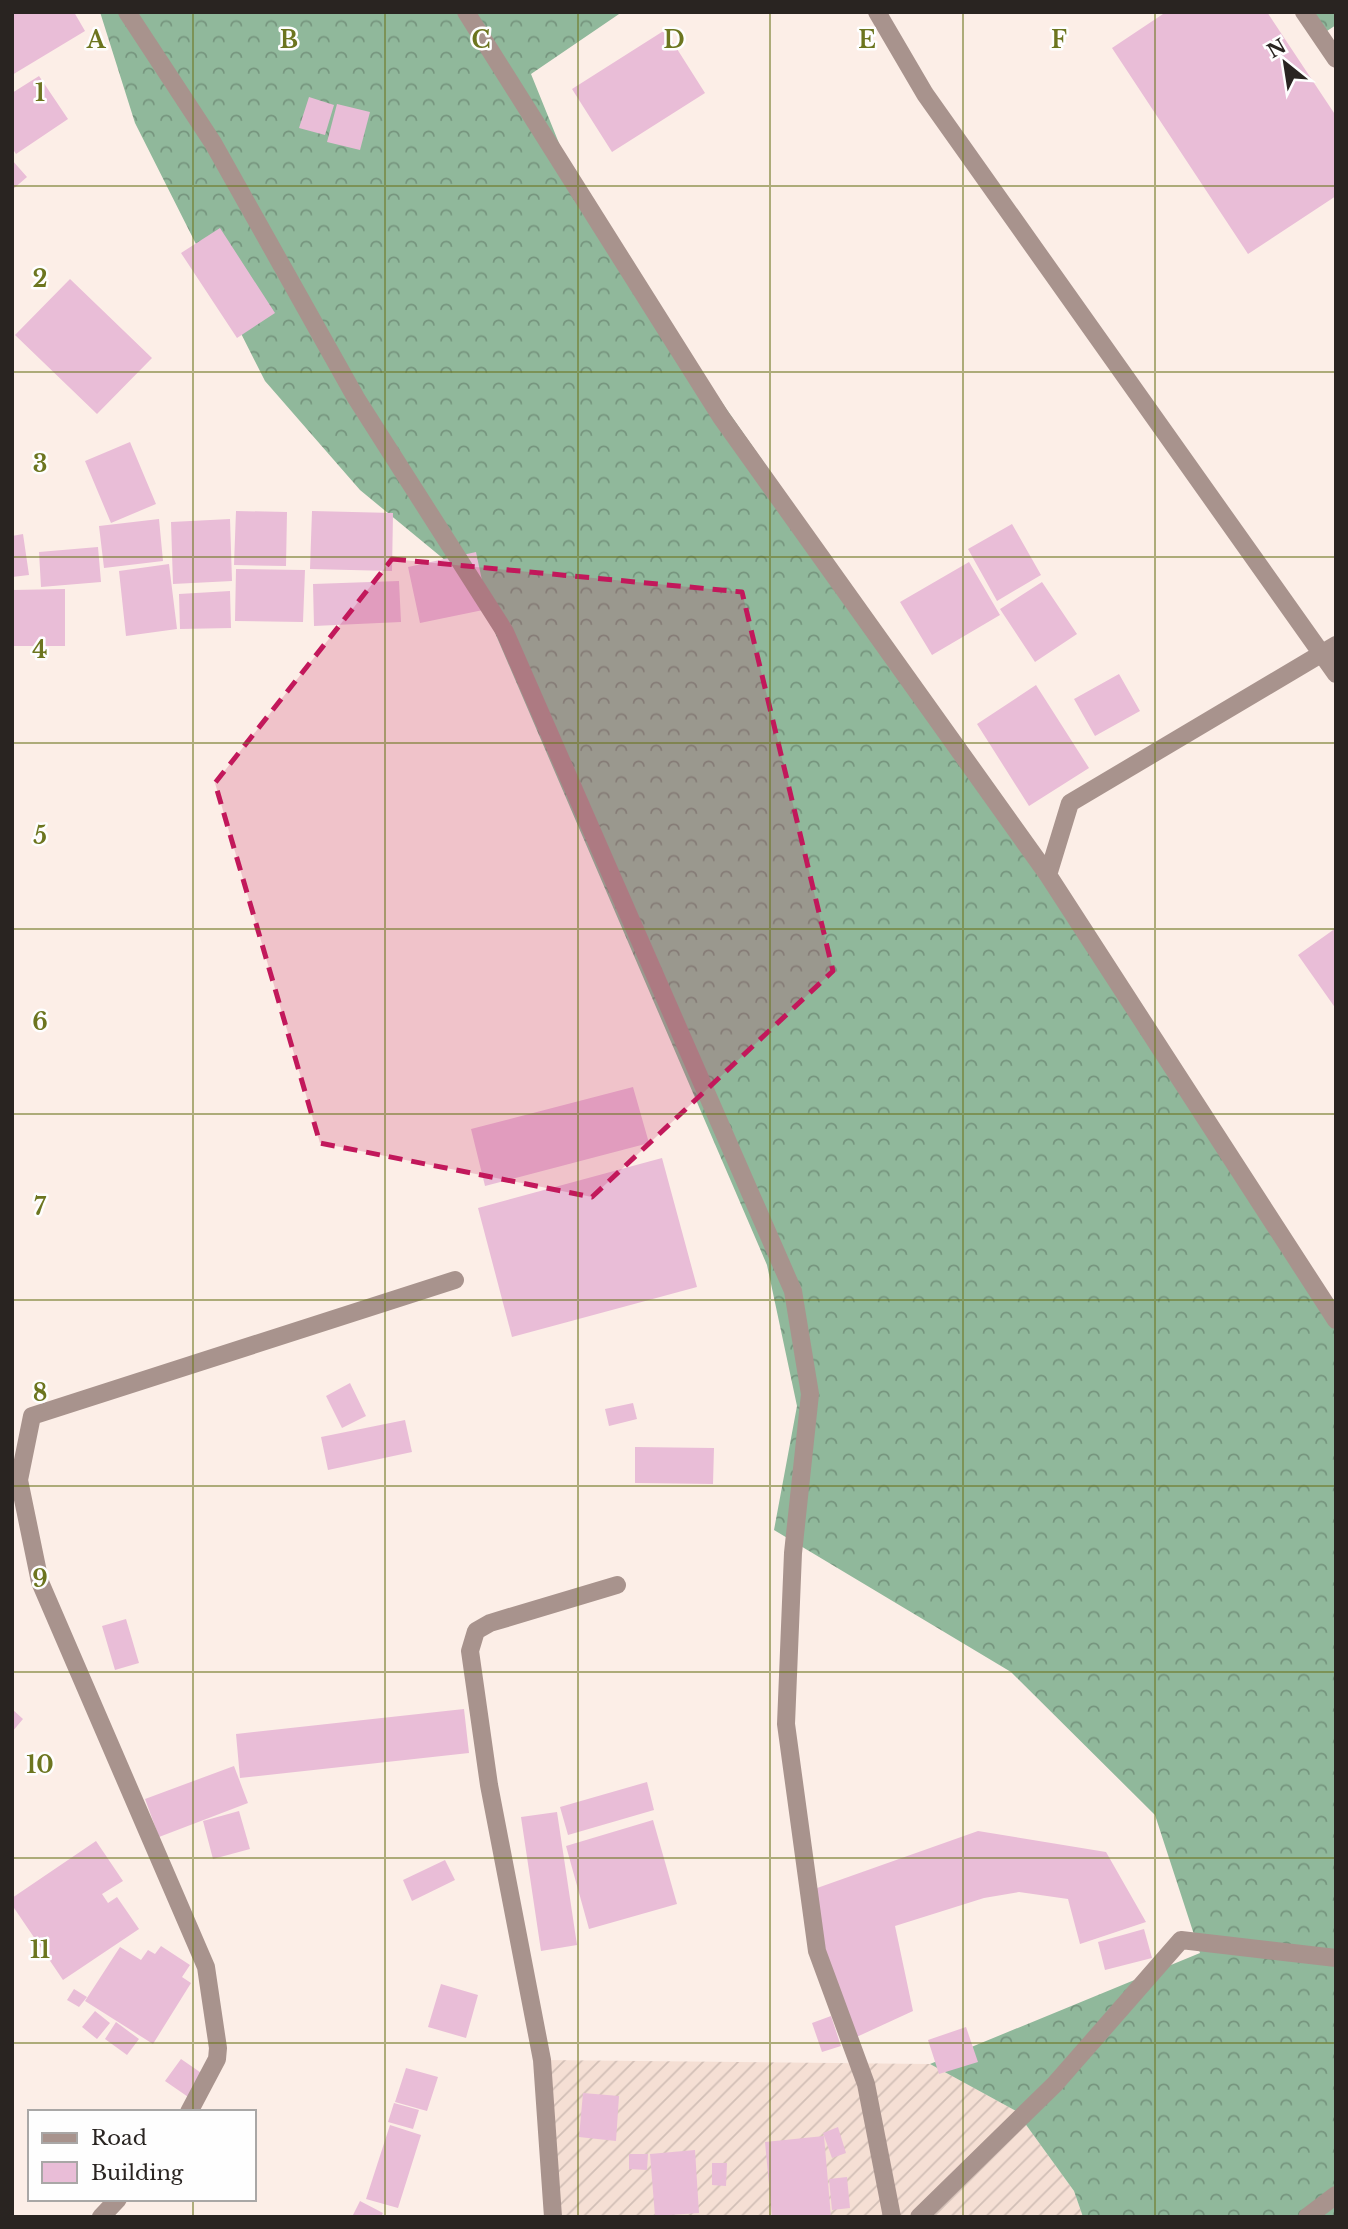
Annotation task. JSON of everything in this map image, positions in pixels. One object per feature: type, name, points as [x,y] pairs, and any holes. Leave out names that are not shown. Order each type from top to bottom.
[{"type":"street","points":[[127,12],[213,144],[356,398],[505,632],[793,1291],[810,1394],[793,1553],[786,1724],[817,1951],[866,2084],[892,2217]]},
{"type":"street","points":[[466,12],[721,417],[1048,875],[1336,1320]]},
{"type":"street","points":[[877,12],[925,94],[1330,650],[1336,674]]},
{"type":"street","points":[[1304,12],[1336,59]]},
{"type":"street","points":[[1048,875],[1070,803],[1330,650]]},
{"type":"street","points":[[190,2110],[217,2059],[218,2048],[206,1967],[40,1582],[19,1480],[32,1416],[455,1280]]},
{"type":"street","points":[[553,2217],[542,2060],[489,1785],[470,1651],[477,1631],[490,1623],[617,1585]]},
{"type":"street","points":[[919,2217],[1055,2084],[1181,1940],[1336,1958]]},
{"type":"street","points":[[1307,2217],[1336,2194]]},
{"type":"street","points":[[101,2217],[116,2201]]},
{"type":"highlighted area","points":[[392,559],[742,592],[833,971],[592,1197],[320,1143],[215,783]]},
{"type":"shaded area","points":[[542,2060],[930,2064],[1016,2111],[1074,2191],[1083,2217],[553,2217]]},
{"type":"green space","points":[[100,12],[622,12],[531,74],[584,205],[966,752],[1336,1312],[1336,2217],[1083,2217],[1074,2191],[1016,2111],[930,2064],[1200,1953],[1155,1815],[1011,1672],[774,1530],[797,1406],[767,1265],[474,584],[360,490],[265,381],[135,123]]},
{"type":"green space","points":[[1314,12],[1336,12],[1336,25],[1318,37]]},
{"type":"building","points":[[12,12],[74,12],[85,31],[12,75]]},
{"type":"building","points":[[1166,12],[1267,12],[1336,116],[1336,196],[1248,254],[1112,48]]},
{"type":"building","points":[[665,30],[705,93],[612,152],[572,89]]},
{"type":"building","points":[[39,76],[68,119],[16,154],[12,148],[12,93]]},
{"type":"building","points":[[309,97],[334,105],[325,135],[299,128]]},
{"type":"building","points":[[337,104],[370,112],[360,150],[327,142]]},
{"type":"building","points":[[12,160],[27,177],[12,190]]},
{"type":"building","points":[[220,228],[275,313],[237,338],[181,253]]},
{"type":"building","points":[[70,279],[152,358],[97,414],[15,335]]},
{"type":"building","points":[[130,442],[156,504],[111,523],[85,461]]},
{"type":"building","points":[[236,511],[287,512],[286,566],[234,565]]},
{"type":"building","points":[[312,511],[393,513],[392,571],[310,569]]},
{"type":"building","points":[[159,519],[163,561],[104,568],[99,526]]},
{"type":"building","points":[[230,519],[232,581],[173,584],[171,522]]},
{"type":"building","points":[[1012,524],[1041,575],[997,601],[968,549]]},
{"type":"building","points":[[23,534],[29,575],[12,577],[12,536]]},
{"type":"building","points":[[98,547],[101,582],[41,587],[39,552]]},
{"type":"building","points":[[476,552],[488,609],[420,623],[408,567]]},
{"type":"building","points":[[969,562],[1000,615],[932,655],[900,602]]},
{"type":"building","points":[[169,564],[177,629],[126,636],[119,571]]},
{"type":"building","points":[[236,569],[305,570],[303,622],[235,621]]},
{"type":"building","points":[[399,581],[401,622],[314,626],[313,584]]},
{"type":"building","points":[[1042,582],[1077,634],[1035,662],[1000,609]]},
{"type":"building","points":[[65,589],[65,646],[12,646],[12,590]]},
{"type":"building","points":[[230,591],[231,628],[180,629],[179,594]]},
{"type":"building","points":[[1119,674],[1140,711],[1095,736],[1074,699]]},
{"type":"building","points":[[1036,685],[1089,768],[1029,806],[977,724]]},
{"type":"building","points":[[1336,928],[1336,1009],[1298,955]]},
{"type":"building","points":[[633,1087],[649,1143],[485,1186],[471,1129]]},
{"type":"building","points":[[662,1158],[697,1287],[512,1337],[478,1208]]},
{"type":"building","points":[[350,1383],[366,1416],[342,1428],[326,1396]]},
{"type":"building","points":[[633,1403],[637,1419],[609,1426],[605,1409]]},
{"type":"building","points":[[405,1420],[412,1452],[328,1470],[321,1437]]},
{"type":"building","points":[[635,1447],[714,1448],[713,1484],[635,1483]]},
{"type":"building","points":[[126,1619],[139,1663],[115,1670],[102,1626]]},
{"type":"building","points":[[12,1709],[23,1719],[12,1732]]},
{"type":"building","points":[[464,1709],[469,1753],[240,1778],[236,1734]]},
{"type":"building","points":[[234,1766],[248,1803],[159,1837],[145,1799]]},
{"type":"building","points":[[647,1782],[654,1810],[568,1835],[560,1807]]},
{"type":"building","points":[[239,1811],[250,1849],[213,1859],[203,1821]]},
{"type":"building","points":[[557,1812],[577,1945],[541,1951],[521,1817]]},
{"type":"building","points":[[653,1820],[677,1904],[589,1929],[566,1846]]},
{"type":"building","points":[[978,1831],[1106,1852],[1146,1922],[1080,1944],[1068,1899],[1019,1892],[984,1898],[895,1926],[913,2011],[850,2040],[803,1893]]},
{"type":"building","points":[[96,1841],[123,1881],[102,1894],[108,1903],[117,1897],[139,1929],[63,1980],[12,1905],[12,1898]]},
{"type":"building","points":[[445,1860],[455,1880],[412,1901],[403,1880]]},
{"type":"building","points":[[1144,1929],[1152,1958],[1105,1970],[1098,1942]]},
{"type":"building","points":[[161,1946],[190,1965],[182,1977],[191,1983],[153,2044],[85,2001],[120,1947],[141,1960],[148,1950],[155,1954]]},
{"type":"building","points":[[441,1984],[478,1995],[466,2038],[428,2027]]},
{"type":"building","points":[[74,1989],[87,1997],[79,2007],[67,2000]]},
{"type":"building","points":[[95,2011],[110,2023],[97,2039],[82,2027]]},
{"type":"building","points":[[831,2016],[841,2046],[822,2052],[812,2023]]},
{"type":"building","points":[[116,2022],[139,2039],[127,2055],[105,2039]]},
{"type":"building","points":[[966,2027],[978,2062],[939,2074],[928,2040]]},
{"type":"building","points":[[181,2059],[210,2079],[194,2101],[165,2081]]},
{"type":"building","points":[[406,2068],[438,2077],[427,2111],[395,2102]]},
{"type":"building","points":[[583,2093],[619,2096],[616,2141],[579,2137]]},
{"type":"building","points":[[394,2103],[419,2110],[413,2129],[388,2122]]},
{"type":"building","points":[[390,2125],[421,2135],[398,2208],[366,2199]]},
{"type":"building","points":[[838,2127],[846,2153],[832,2158],[823,2133]]},
{"type":"building","points":[[824,2136],[831,2217],[772,2217],[765,2142]]},
{"type":"building","points":[[695,2150],[699,2213],[655,2216],[650,2154]]},
{"type":"building","points":[[629,2154],[648,2154],[647,2170],[629,2169]]},
{"type":"building","points":[[712,2163],[727,2163],[726,2186],[712,2185]]},
{"type":"building","points":[[847,2177],[850,2208],[832,2210],[829,2179]]},
{"type":"building","points":[[360,2201],[383,2213],[381,2217],[352,2217]]}]
